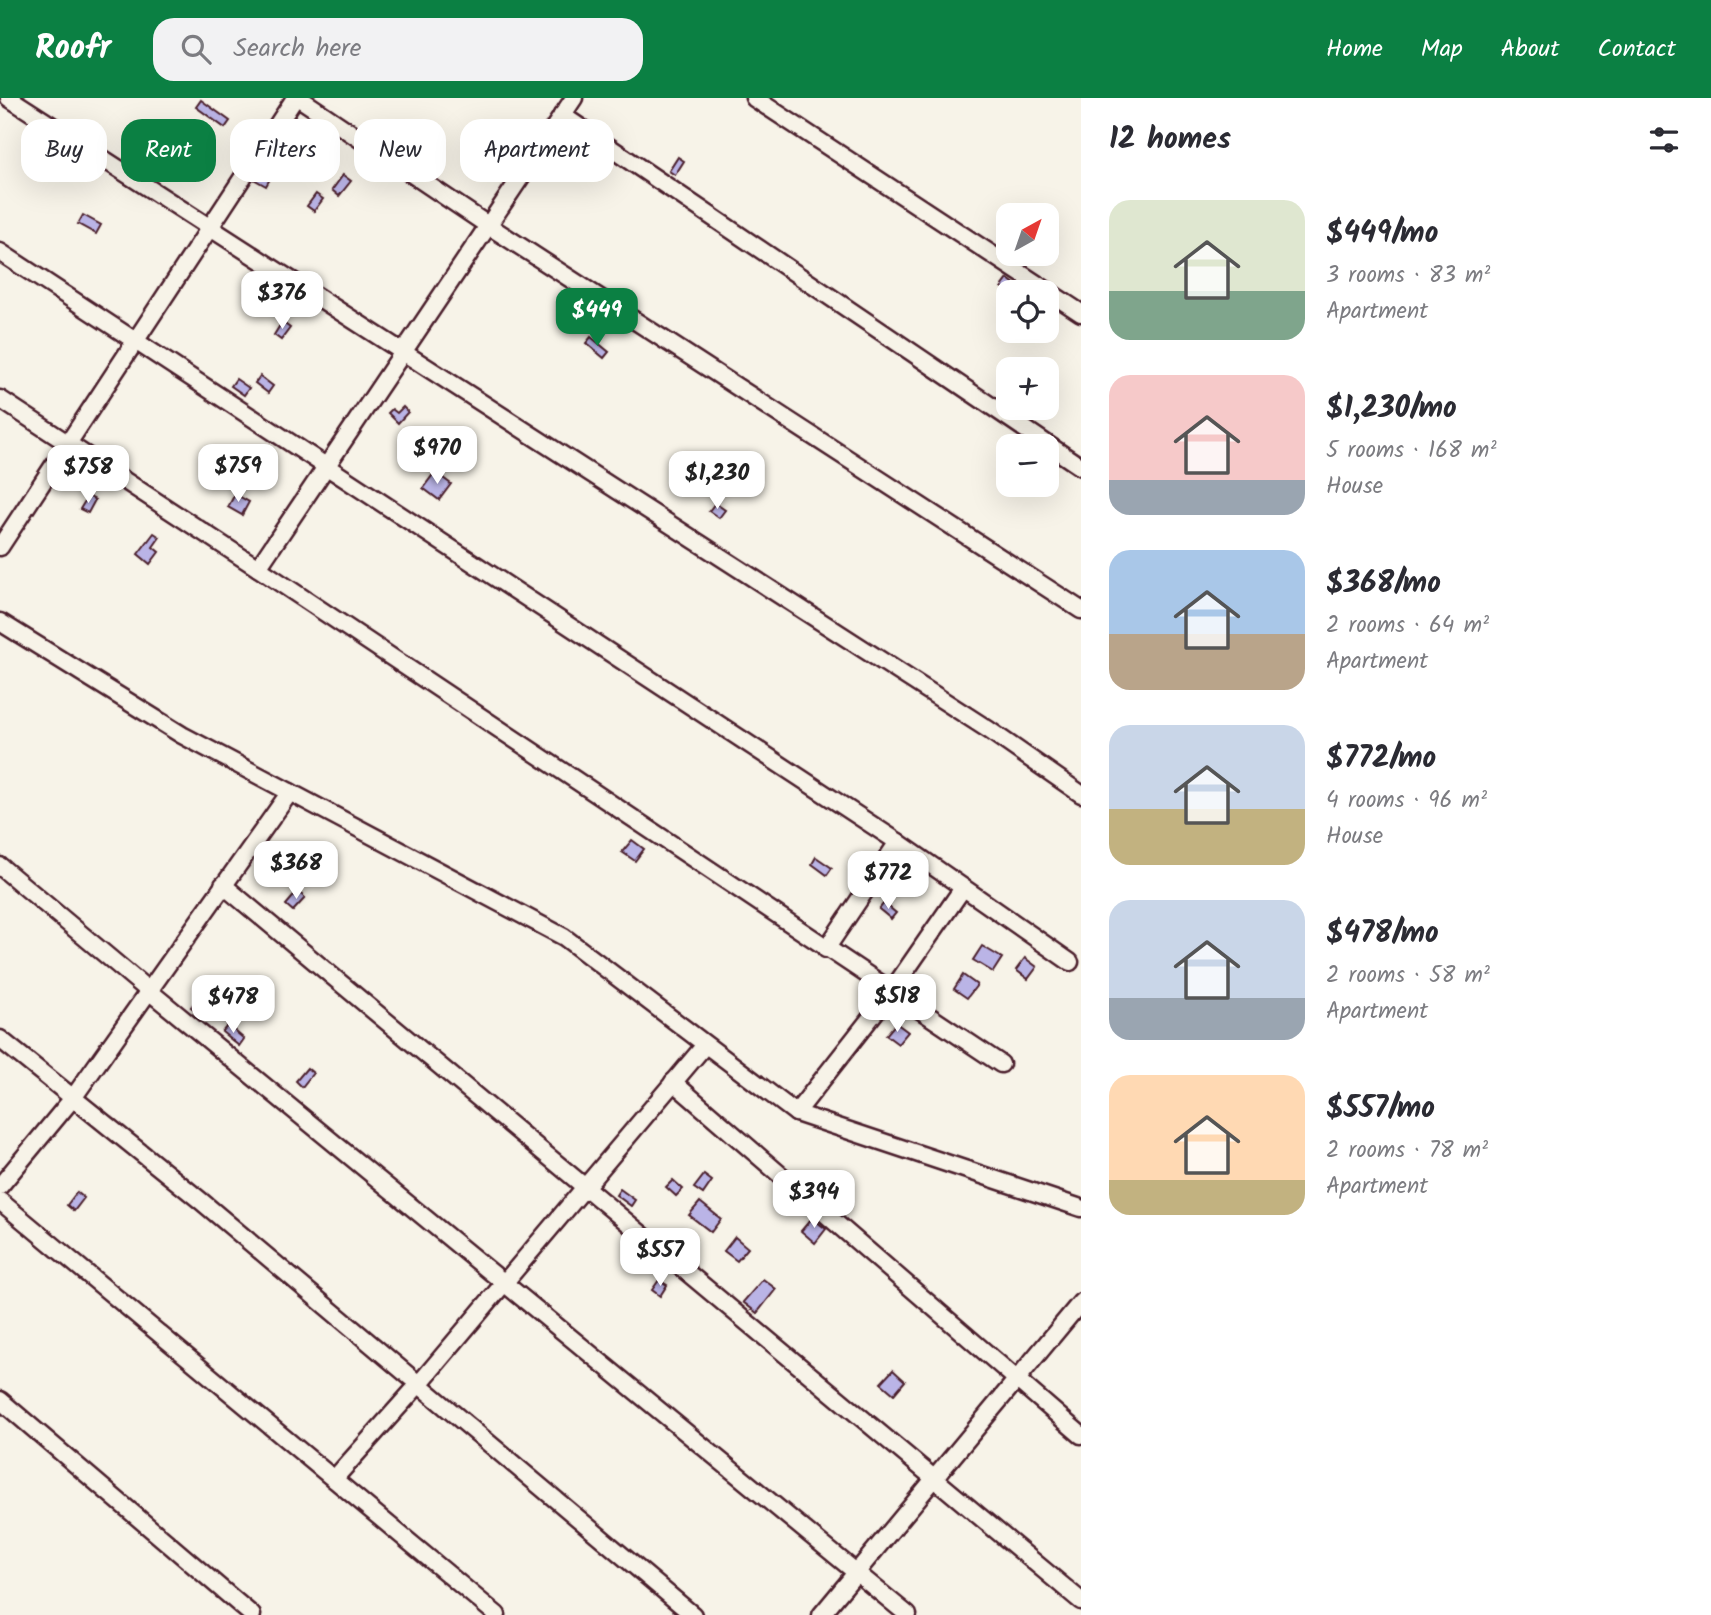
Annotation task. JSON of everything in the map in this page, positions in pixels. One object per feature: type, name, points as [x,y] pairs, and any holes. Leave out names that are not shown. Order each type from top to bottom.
[{"type":"street","points":[[0,105],[7,98],[989,730],[1081,794]]},
{"type":"street","points":[[0,547],[209,227],[297,98],[489,226],[1081,610]]},
{"type":"street","points":[[258,568],[574,98]]},
{"type":"street","points":[[754,98],[1081,313]]},
{"type":"street","points":[[562,115],[1081,467]]},
{"type":"street","points":[[0,253],[898,842],[1070,962]]},
{"type":"street","points":[[0,400],[258,568],[1000,1065]]},
{"type":"street","points":[[0,622],[182,735],[564,937],[796,1113],[1081,1208]]},
{"type":"street","points":[[0,1186],[73,1098],[289,792]]},
{"type":"street","points":[[826,949],[898,842]]},
{"type":"street","points":[[0,866],[908,1615]]},
{"type":"street","points":[[223,886],[1081,1601]]},
{"type":"street","points":[[796,1113],[891,992],[963,888]]},
{"type":"street","points":[[0,1039],[201,1201],[693,1615]]},
{"type":"street","points":[[334,1479],[419,1384],[705,1045]]},
{"type":"street","points":[[673,1082],[1081,1435]]},
{"type":"street","points":[[0,1201],[497,1615]]},
{"type":"street","points":[[821,1615],[1081,1302]]},
{"type":"street","points":[[0,1400],[252,1615]]},
{"type":"building","points":[[201,100],[230,121],[225,128],[196,107]]},
{"type":"building","points":[[678,157],[684,161],[675,175],[669,171]]},
{"type":"building","points":[[343,175],[351,181],[339,196],[332,190]]},
{"type":"building","points":[[316,194],[323,199],[314,211],[307,206]]},
{"type":"building","points":[[83,215],[101,225],[96,234],[78,224]]},
{"type":"building","points":[[282,322],[290,328],[281,340],[274,335]]},
{"type":"building","points":[[591,337],[609,352],[604,358],[586,343]]},
{"type":"building","points":[[260,376],[273,386],[268,393],[255,383]]},
{"type":"building","points":[[236,379],[249,388],[244,395],[231,386]]},
{"type":"building","points":[[403,407],[408,412],[398,423],[388,413],[392,409],[397,413]]},
{"type":"building","points":[[435,472],[451,484],[439,500],[423,488]]},
{"type":"building","points":[[235,494],[249,502],[242,515],[228,507]]},
{"type":"building","points":[[88,496],[95,500],[88,513],[80,509]]},
{"type":"building","points":[[715,503],[725,510],[719,518],[709,511]]},
{"type":"building","points":[[154,533],[160,537],[153,547],[159,552],[150,564],[138,554]]},
{"type":"building","points":[[632,840],[644,849],[635,861],[622,852]]},
{"type":"building","points":[[816,857],[832,868],[827,875],[812,864]]},
{"type":"building","points":[[890,872],[899,878],[890,891],[881,884]]},
{"type":"building","points":[[298,891],[305,898],[293,911],[286,905]]},
{"type":"building","points":[[884,903],[896,913],[891,919],[879,909]]},
{"type":"building","points":[[982,946],[1002,958],[993,972],[973,960]]},
{"type":"building","points":[[1025,958],[1037,967],[1028,979],[1016,970]]},
{"type":"building","points":[[963,975],[977,985],[967,998],[954,989]]},
{"type":"building","points":[[196,1000],[213,1014],[208,1020],[191,1007]]},
{"type":"building","points":[[896,1023],[908,1032],[898,1044],[886,1035]]},
{"type":"building","points":[[228,1025],[244,1039],[239,1046],[222,1032]]},
{"type":"building","points":[[307,1068],[313,1073],[302,1087],[296,1081]]},
{"type":"building","points":[[704,1175],[712,1181],[703,1194],[694,1188]]},
{"type":"building","points":[[673,1180],[683,1189],[676,1196],[666,1187]]},
{"type":"building","points":[[620,1189],[635,1200],[631,1206],[616,1195]]},
{"type":"building","points":[[77,1192],[84,1198],[74,1211],[67,1205]]},
{"type":"building","points":[[700,1202],[721,1219],[711,1232],[689,1215]]},
{"type":"building","points":[[812,1218],[826,1229],[815,1243],[801,1231]]},
{"type":"building","points":[[735,1237],[748,1248],[737,1261],[724,1251]]},
{"type":"building","points":[[763,1279],[776,1289],[757,1313],[743,1302]]},
{"type":"building","points":[[659,1280],[667,1285],[660,1296],[652,1290]]},
{"type":"building","points":[[893,1370],[905,1381],[894,1394],[881,1383]]}]
